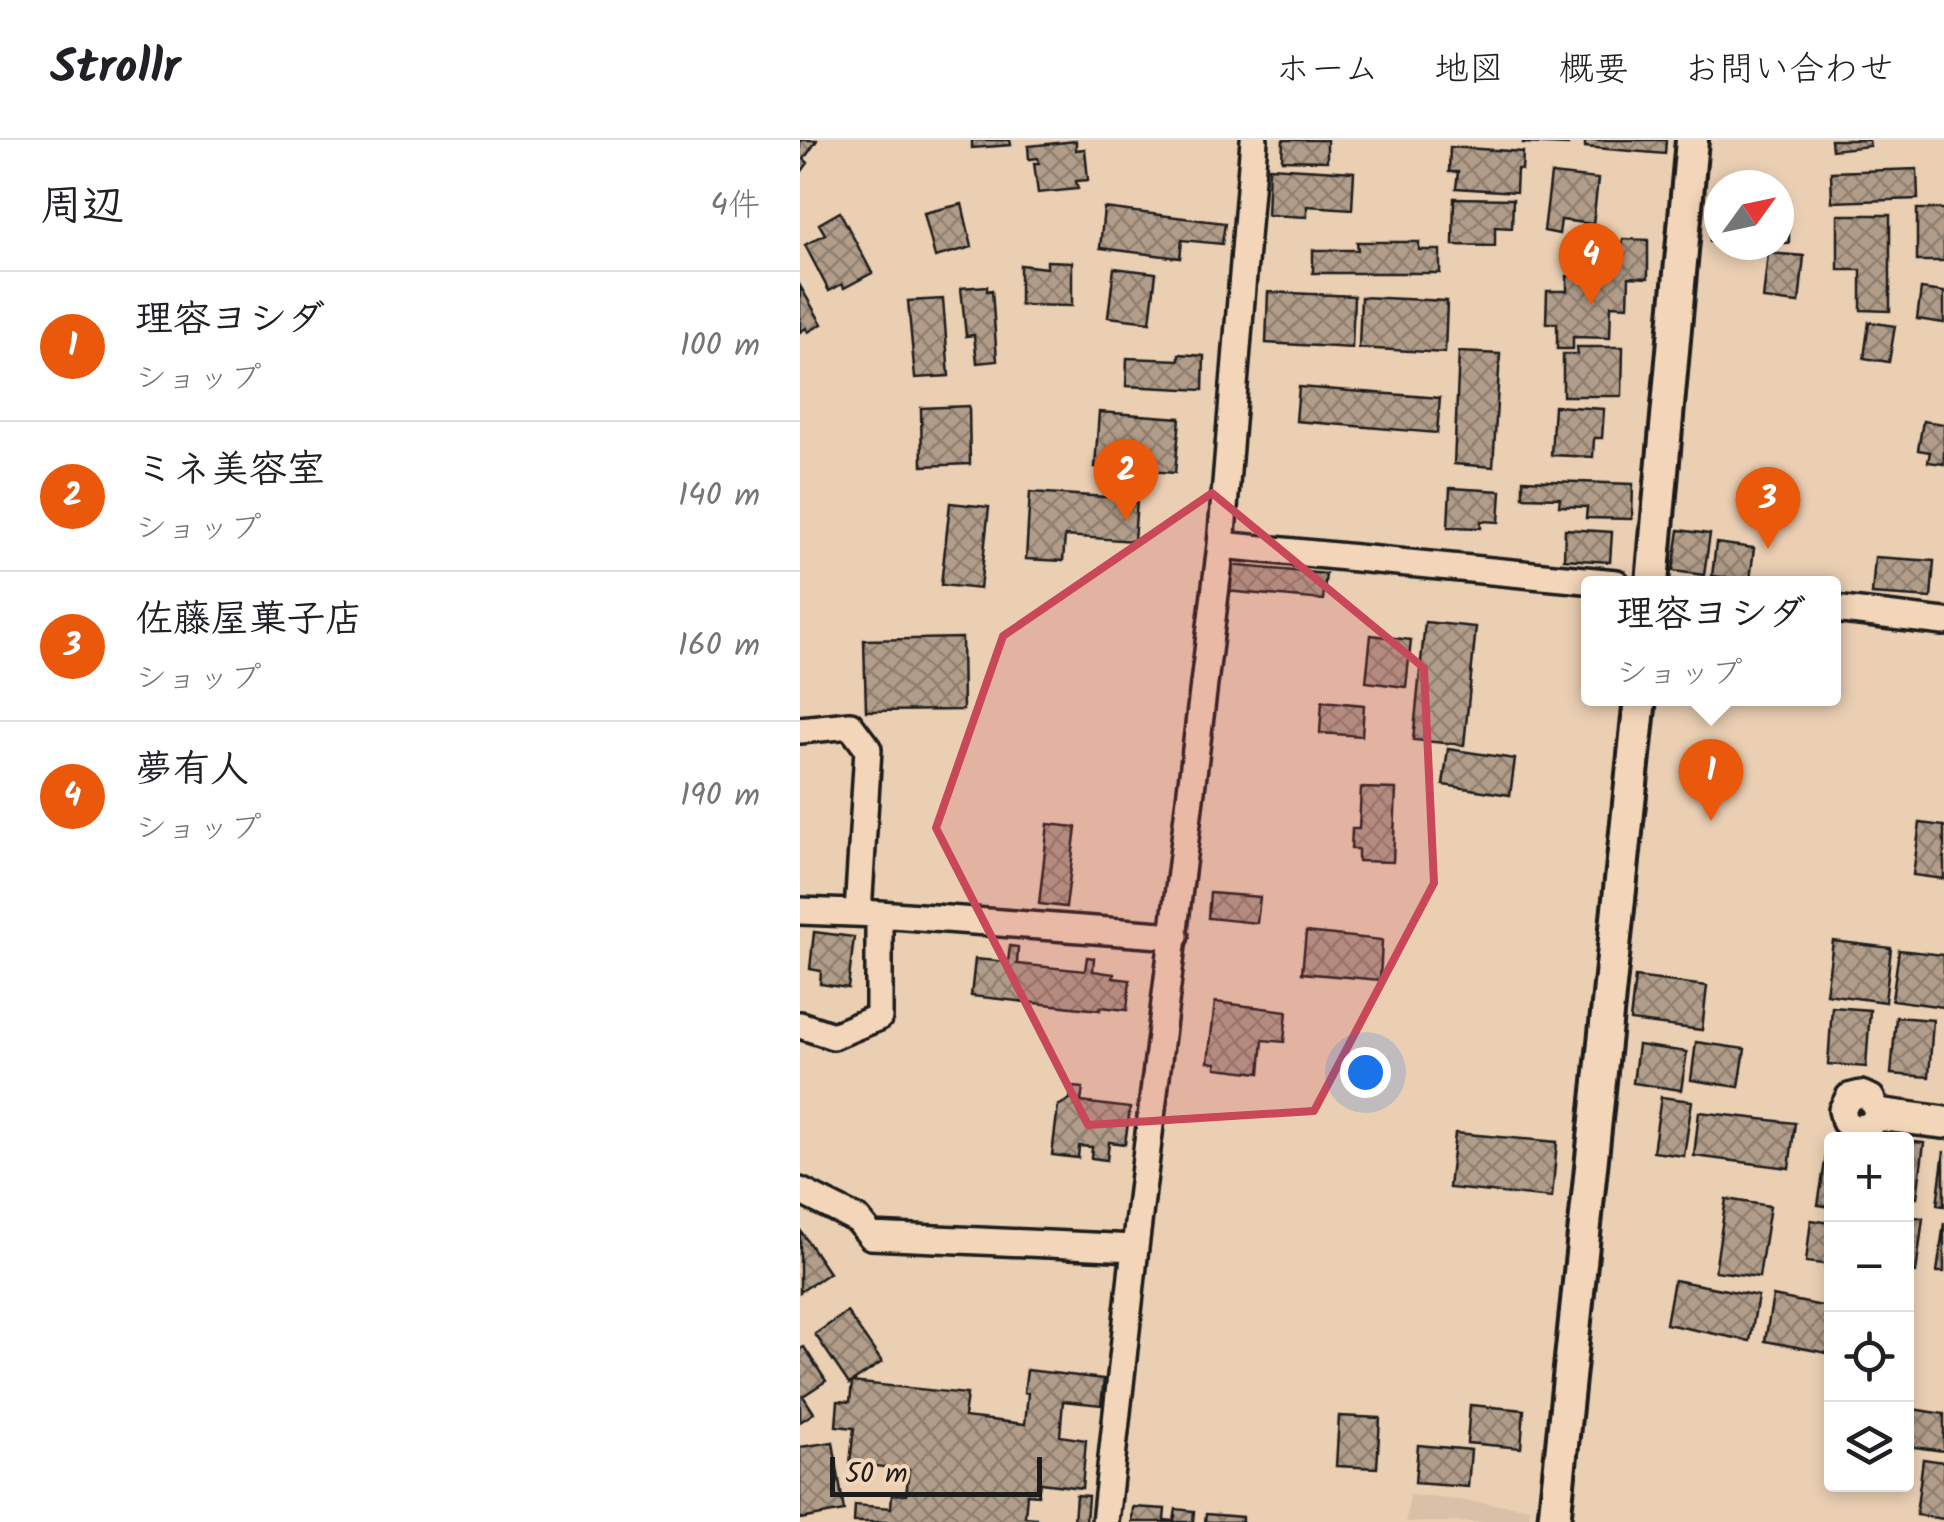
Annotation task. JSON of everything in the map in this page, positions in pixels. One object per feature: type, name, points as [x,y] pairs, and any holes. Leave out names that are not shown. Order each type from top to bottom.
[{"type":"street","points":[[1106,1522],[1135,1248],[1221,545],[1254,140]]},
{"type":"street","points":[[1653,576],[1692,140]]},
{"type":"street","points":[[1221,545],[1581,581]]},
{"type":"street","points":[[1841,610],[1944,622]]},
{"type":"street","points":[[1554,1522],[1639,706]]},
{"type":"street","points":[[800,730],[850,725],[868,749],[868,914],[879,1017],[834,1036],[800,1025]]},
{"type":"street","points":[[800,912],[1175,936]]},
{"type":"street","points":[[800,1191],[858,1220],[871,1236],[1135,1248]]},
{"type":"highlighted area","points":[[1212,493],[1424,668],[1434,883],[1314,1111],[1088,1125],[936,828],[1003,636]]},
{"type":"shaded area","points":[[1410,1495],[1530,1508],[1529,1522],[1406,1522]]},
{"type":"building","points":[[800,140],[817,140],[804,159],[808,163],[800,174]]},
{"type":"building","points":[[972,140],[1010,140],[1011,145],[972,148]]},
{"type":"building","points":[[1283,140],[1327,140],[1327,161],[1282,160]]},
{"type":"building","points":[[1568,140],[1568,145],[1523,143]]},
{"type":"building","points":[[1585,140],[1666,140],[1665,154],[1585,147]]},
{"type":"building","points":[[1831,140],[1869,140],[1870,146],[1832,150]]},
{"type":"building","points":[[1076,141],[1076,150],[1085,149],[1088,180],[1076,181],[1078,189],[1038,193],[1034,163],[1039,163],[1038,158],[1029,159],[1028,146]]},
{"type":"building","points":[[1450,147],[1523,152],[1516,192],[1456,188],[1458,172],[1449,172]]},
{"type":"building","points":[[1269,167],[1354,172],[1352,209],[1307,206],[1307,217],[1267,215]]},
{"type":"building","points":[[1917,169],[1918,199],[1832,202],[1831,172]]},
{"type":"building","points":[[1551,174],[1598,179],[1593,224],[1561,220],[1559,234],[1544,231]]},
{"type":"building","points":[[1454,198],[1513,199],[1512,228],[1495,227],[1495,246],[1453,245]]},
{"type":"building","points":[[962,204],[972,247],[935,257],[924,213]]},
{"type":"building","points":[[1104,208],[1225,223],[1222,244],[1182,240],[1180,258],[1100,248]]},
{"type":"building","points":[[1917,209],[1944,209],[1944,261],[1917,261]]},
{"type":"building","points":[[840,212],[872,273],[844,288],[842,284],[829,291],[805,245],[825,234],[819,224]]},
{"type":"building","points":[[1838,215],[1890,215],[1890,311],[1861,310],[1861,270],[1838,270]]},
{"type":"building","points":[[1623,239],[1648,240],[1648,278],[1629,277],[1628,306],[1611,305],[1610,338],[1573,337],[1573,349],[1557,349],[1557,323],[1546,323],[1547,291],[1567,291],[1567,276],[1577,276],[1577,255],[1611,256],[1611,245],[1622,245]]},
{"type":"building","points":[[1357,242],[1419,242],[1419,250],[1440,250],[1440,273],[1313,273],[1313,250],[1358,250]]},
{"type":"building","points":[[1804,256],[1799,303],[1763,299],[1767,260]]},
{"type":"building","points":[[1047,261],[1072,262],[1072,306],[1020,305],[1020,265],[1047,268]]},
{"type":"building","points":[[1114,268],[1156,273],[1150,322],[1108,317]]},
{"type":"building","points":[[800,286],[822,324],[808,332],[806,328],[800,332]]},
{"type":"building","points":[[987,286],[987,291],[992,290],[997,361],[977,363],[974,335],[966,336],[961,288]]},
{"type":"building","points":[[1921,289],[1944,292],[1944,323],[1917,319]]},
{"type":"building","points":[[1268,292],[1354,296],[1352,348],[1266,343]]},
{"type":"building","points":[[1361,297],[1447,301],[1445,353],[1359,348]]},
{"type":"building","points":[[943,299],[949,376],[915,378],[908,301]]},
{"type":"building","points":[[1869,322],[1895,326],[1889,362],[1864,358]]},
{"type":"building","points":[[1577,347],[1623,347],[1622,396],[1563,396],[1563,354],[1578,354]]},
{"type":"building","points":[[1459,352],[1500,354],[1493,467],[1454,464]]},
{"type":"building","points":[[1179,354],[1204,356],[1203,390],[1126,386],[1127,358],[1179,360]]},
{"type":"building","points":[[1299,387],[1440,398],[1437,433],[1296,421]]},
{"type":"building","points":[[969,406],[970,464],[922,466],[921,408]]},
{"type":"building","points":[[1554,406],[1604,409],[1602,438],[1594,438],[1593,457],[1551,455]]},
{"type":"building","points":[[1099,412],[1180,418],[1175,473],[1095,467]]},
{"type":"building","points":[[1923,421],[1944,424],[1944,464],[1928,462],[1930,452],[1918,450]]},
{"type":"building","points":[[1523,480],[1633,484],[1632,519],[1586,518],[1587,507],[1559,506],[1560,498],[1523,497]]},
{"type":"building","points":[[1450,488],[1501,491],[1499,522],[1481,521],[1481,528],[1448,527]]},
{"type":"building","points":[[1030,492],[1137,499],[1134,541],[1065,536],[1063,561],[1026,559]]},
{"type":"building","points":[[950,503],[989,507],[980,589],[941,585]]},
{"type":"building","points":[[1565,529],[1612,532],[1610,562],[1564,559]]},
{"type":"building","points":[[1679,530],[1710,534],[1704,575],[1673,571]]},
{"type":"building","points":[[1716,543],[1754,548],[1750,576],[1712,576]]},
{"type":"building","points":[[1875,557],[1934,561],[1931,598],[1872,594]]},
{"type":"building","points":[[1229,565],[1326,574],[1323,600],[1226,591]]},
{"type":"building","points":[[1425,622],[1476,627],[1464,745],[1413,740]]},
{"type":"building","points":[[1371,635],[1411,640],[1406,687],[1366,682]]},
{"type":"building","points":[[962,638],[963,710],[866,711],[864,640]]},
{"type":"building","points":[[1322,701],[1364,705],[1362,736],[1320,733]]},
{"type":"building","points":[[1448,749],[1515,759],[1510,795],[1443,785]]},
{"type":"building","points":[[1361,788],[1396,789],[1393,862],[1358,861],[1358,849],[1351,849],[1352,829],[1359,829]]},
{"type":"building","points":[[1920,823],[1944,826],[1944,879],[1913,875]]},
{"type":"building","points":[[1048,824],[1076,827],[1066,907],[1039,904]]},
{"type":"building","points":[[1210,893],[1260,897],[1257,923],[1208,918]]},
{"type":"building","points":[[814,932],[854,937],[848,988],[820,984],[821,971],[810,969]]},
{"type":"building","points":[[1306,932],[1382,940],[1380,980],[1302,973]]},
{"type":"building","points":[[1833,941],[1891,948],[1885,1002],[1826,994]]},
{"type":"building","points":[[1010,946],[1018,947],[1017,964],[1085,971],[1087,957],[1094,958],[1093,971],[1130,980],[1127,1010],[971,996],[975,959],[1008,962]]},
{"type":"building","points":[[1899,950],[1944,955],[1944,1007],[1892,1000]]},
{"type":"building","points":[[1635,977],[1707,986],[1702,1030],[1630,1021]]},
{"type":"building","points":[[1215,1002],[1287,1011],[1284,1042],[1263,1040],[1260,1073],[1216,1068],[1216,1063],[1208,1062]]},
{"type":"building","points":[[1832,1007],[1870,1010],[1866,1067],[1828,1064]]},
{"type":"building","points":[[1896,1017],[1933,1020],[1929,1077],[1891,1074]]},
{"type":"building","points":[[1696,1042],[1745,1049],[1739,1087],[1691,1080]]},
{"type":"building","points":[[1638,1045],[1687,1052],[1681,1090],[1633,1083]]},
{"type":"building","points":[[1072,1087],[1083,1088],[1081,1102],[1130,1108],[1125,1144],[1109,1142],[1107,1160],[1091,1158],[1092,1147],[1079,1146],[1078,1158],[1052,1155],[1058,1106],[1070,1099]]},
{"type":"building","points":[[1661,1097],[1692,1101],[1684,1156],[1653,1152]]},
{"type":"building","points":[[1699,1112],[1795,1123],[1789,1168],[1694,1156]]},
{"type":"building","points":[[1455,1133],[1557,1142],[1552,1198],[1449,1188]]},
{"type":"building","points":[[1914,1142],[1924,1143],[1917,1198],[1914,1198]]},
{"type":"building","points":[[1944,1151],[1944,1206],[1937,1205]]},
{"type":"building","points":[[1824,1168],[1824,1206],[1818,1205]]},
{"type":"building","points":[[1726,1199],[1770,1206],[1759,1277],[1715,1271]]},
{"type":"building","points":[[1914,1217],[1923,1218],[1914,1273]]},
{"type":"building","points":[[1811,1220],[1824,1222],[1824,1264],[1806,1262]]},
{"type":"building","points":[[1944,1223],[1944,1272],[1937,1272]]},
{"type":"building","points":[[800,1230],[829,1273],[800,1292]]},
{"type":"building","points":[[1674,1280],[1758,1296],[1750,1341],[1666,1324]]},
{"type":"building","points":[[1773,1296],[1824,1306],[1824,1352],[1765,1341]]},
{"type":"building","points":[[847,1312],[882,1362],[849,1384],[815,1334]]},
{"type":"building","points":[[804,1347],[826,1381],[803,1396],[814,1413],[800,1422],[800,1349]]},
{"type":"building","points":[[1027,1370],[1104,1379],[1101,1405],[1063,1401],[1060,1436],[1086,1440],[1082,1488],[1040,1483],[1038,1495],[1027,1494],[1025,1517],[1036,1518],[1036,1522],[854,1522],[855,1505],[891,1508],[892,1494],[906,1495],[909,1470],[850,1463],[854,1428],[836,1426],[838,1401],[850,1402],[852,1382],[967,1394],[964,1417],[1025,1424]]},
{"type":"building","points":[[1470,1405],[1524,1410],[1521,1448],[1467,1443]]},
{"type":"building","points":[[1914,1409],[1944,1414],[1944,1451],[1914,1447]]},
{"type":"building","points":[[1339,1416],[1380,1418],[1377,1468],[1336,1466]]},
{"type":"building","points":[[833,1442],[844,1511],[800,1519],[800,1447]]},
{"type":"building","points":[[1418,1445],[1471,1450],[1468,1487],[1415,1483]]},
{"type":"building","points":[[1923,1459],[1944,1462],[1944,1519],[1916,1515]]},
{"type":"building","points":[[1076,1495],[1088,1496],[1086,1522],[1074,1522]]},
{"type":"building","points":[[1133,1507],[1165,1509],[1164,1520],[1174,1521],[1176,1509],[1194,1511],[1193,1522],[1132,1522]]},
{"type":"building","points":[[1206,1514],[1242,1517],[1242,1522],[1205,1522]]},
{"type":"place","name":"夢有人","points":[[1591,305]]},
{"type":"place","name":"ミネ美容室","points":[[1126,521]]},
{"type":"place","name":"佐藤屋菓子店","points":[[1768,549]]},
{"type":"place","name":"理容ヨシダ","points":[[1711,821]]}]
